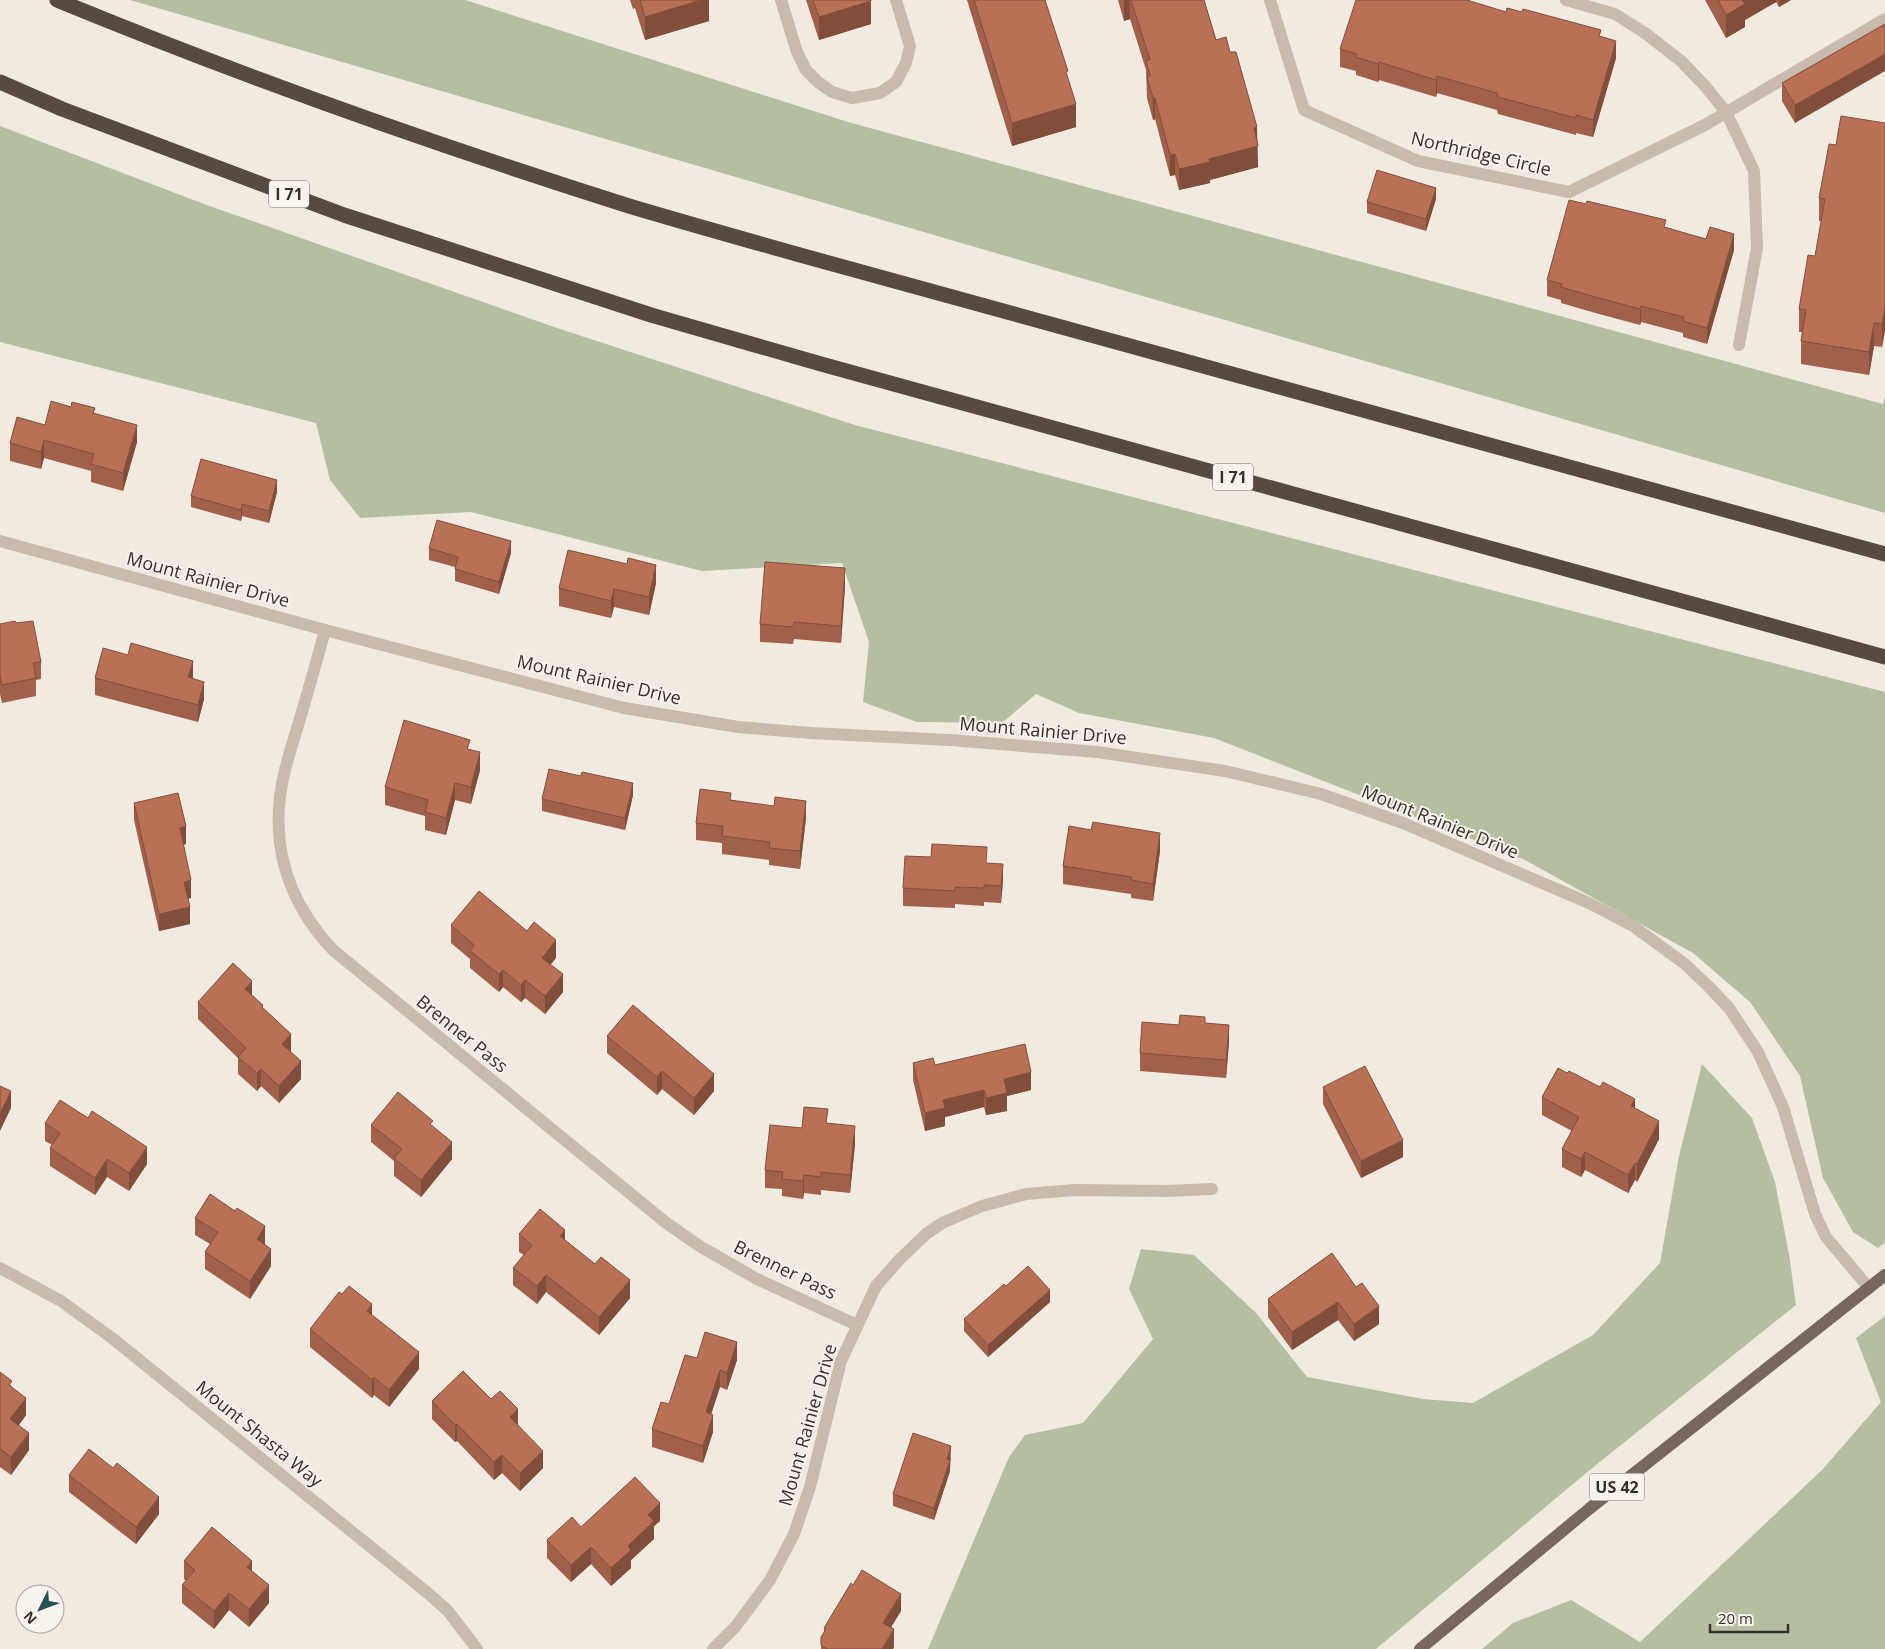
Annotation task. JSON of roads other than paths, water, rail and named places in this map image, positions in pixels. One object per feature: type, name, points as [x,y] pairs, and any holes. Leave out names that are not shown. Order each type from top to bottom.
[{"type":"highway","points":[[57,0],[115,24],[395,129],[631,206],[810,258],[1885,554]]},
{"type":"highway","name":"I 71","points":[[0,82],[62,110],[344,215],[651,315],[840,369],[1885,657]]},
{"type":"main road","name":"US 42","points":[[1420,1649],[1589,1509],[1885,1276]]},
{"type":"street","points":[[781,0],[797,52],[806,70],[832,92],[852,98],[880,93],[896,82],[906,63],[910,46],[896,0]]},
{"type":"street","name":"Northridge Circle","points":[[1270,0],[1304,110],[1418,161],[1569,192],[1705,125],[1885,19]]},
{"type":"street","points":[[1566,0],[1615,14],[1645,33],[1681,60],[1726,112],[1754,171],[1758,248],[1739,345]]},
{"type":"street","name":"Mount Rainier Drive","points":[[0,541],[326,630],[624,708],[738,727],[811,733],[950,740],[1096,752],[1224,771],[1321,794],[1403,822],[1591,904],[1633,926],[1685,964],[1709,987],[1728,1008],[1758,1052],[1783,1107],[1815,1214],[1826,1237],[1869,1288]]},
{"type":"street","name":"Brenner Pass","points":[[326,630],[285,771],[279,817],[280,840],[289,882],[296,901],[319,936],[333,950],[665,1222],[701,1247],[756,1279],[857,1325]]},
{"type":"street","name":"Mount Rainier Drive","points":[[713,1649],[736,1626],[770,1580],[794,1534],[810,1487],[841,1362],[876,1286],[926,1234],[942,1223],[982,1206],[1026,1194],[1074,1190],[1167,1191],[1212,1188]]},
{"type":"street","name":"Mount Shasta Way","points":[[0,1268],[60,1301],[112,1338],[429,1594],[448,1611],[477,1649]]}]
